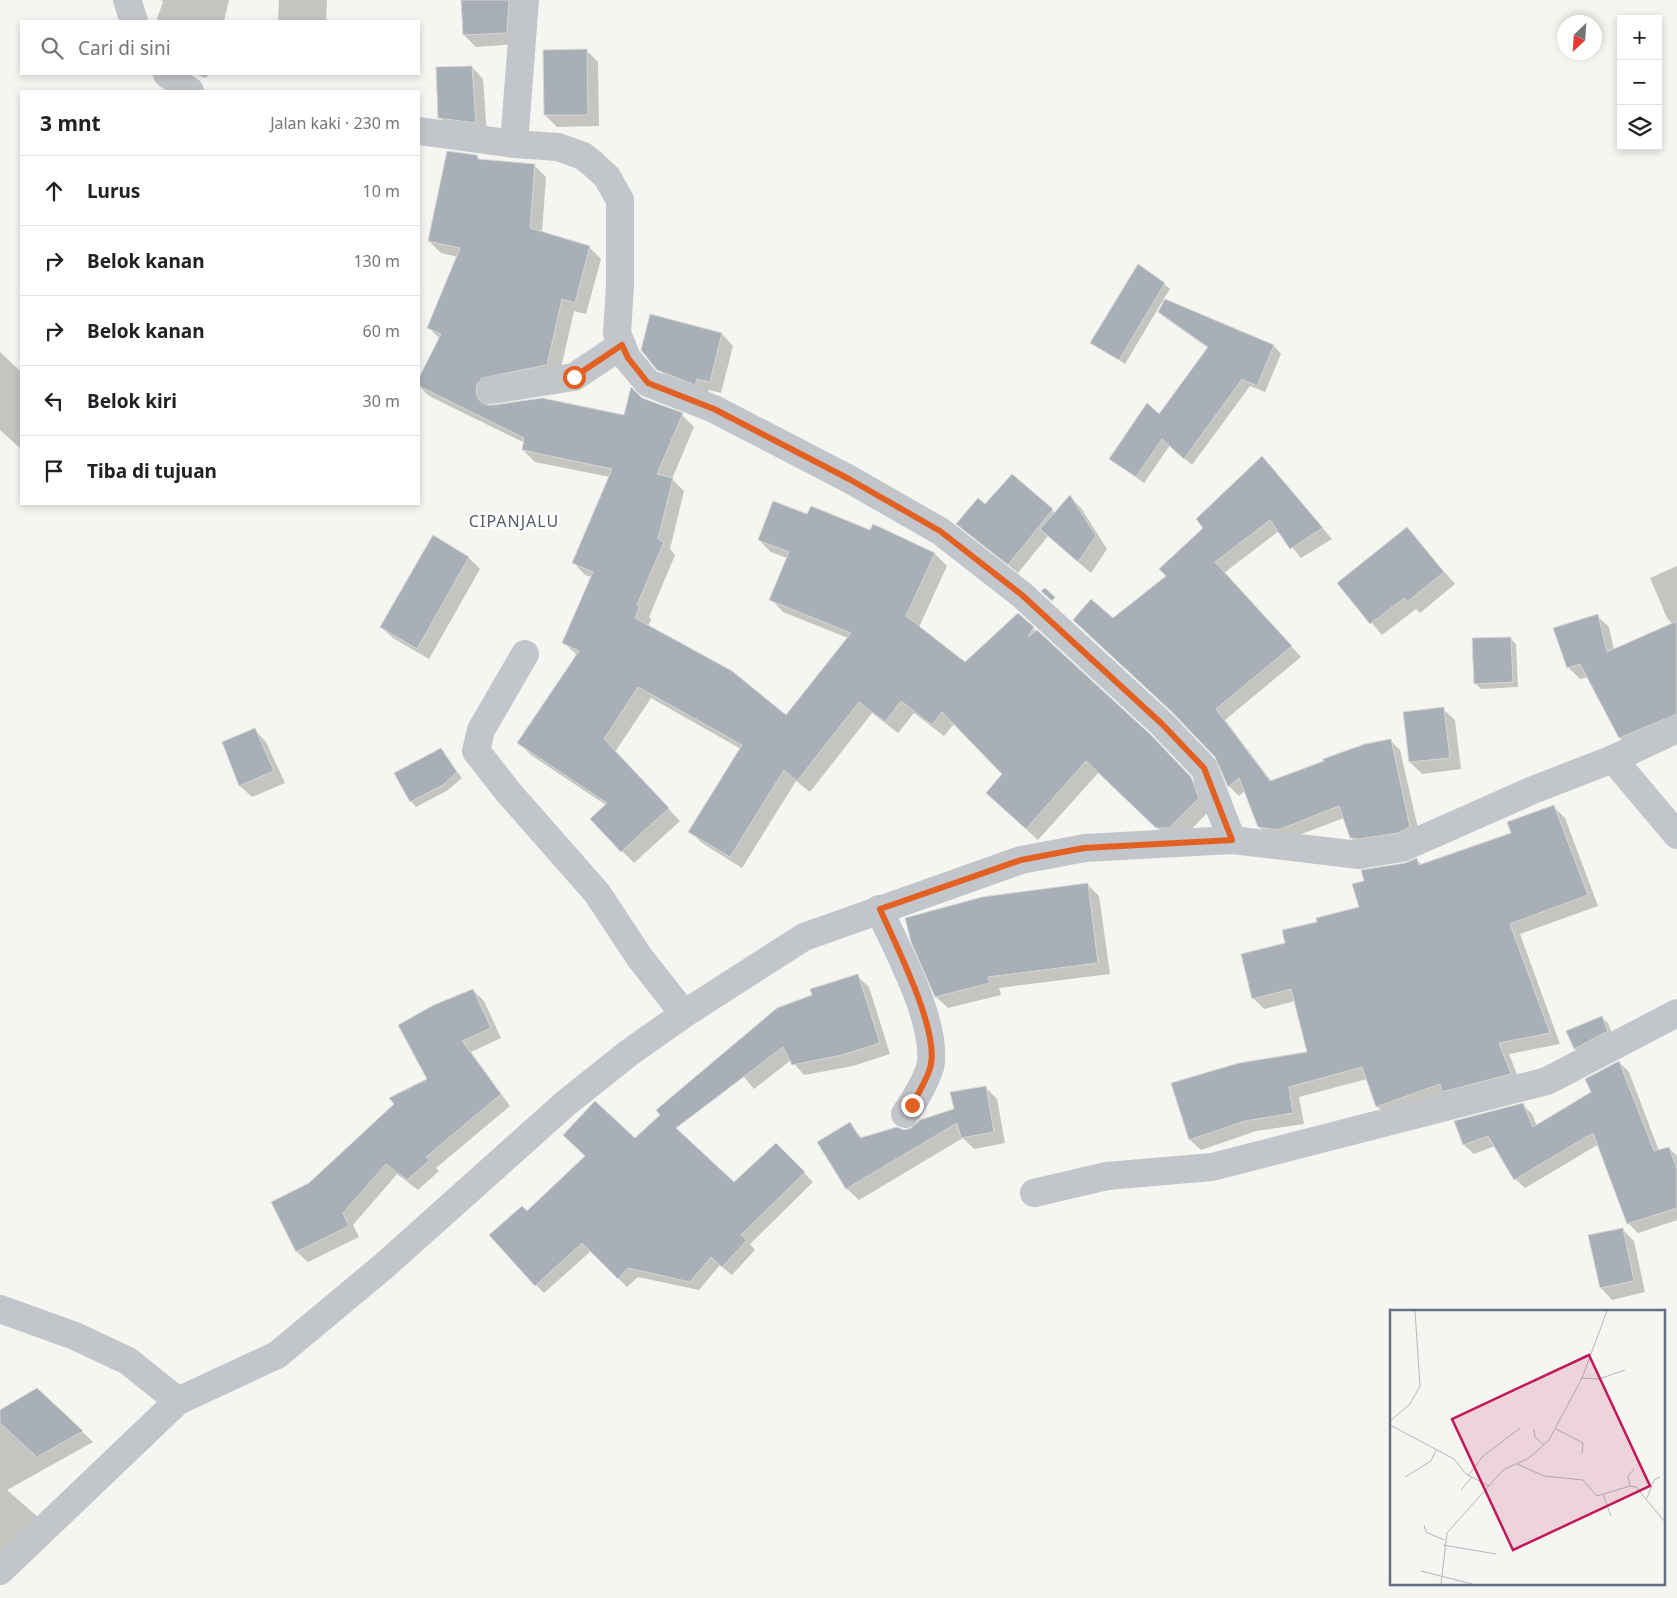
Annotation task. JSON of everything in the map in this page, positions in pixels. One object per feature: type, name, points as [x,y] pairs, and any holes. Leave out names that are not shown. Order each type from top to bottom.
[{"type":"street","points":[[127,0],[134,20]]},
{"type":"street","points":[[514,144],[525,0]]},
{"type":"street","points":[[168,75],[189,90]]},
{"type":"street","points":[[420,131],[514,144],[558,147],[583,156],[607,176],[620,200],[620,284],[617,333],[628,358],[648,383],[714,409],[849,479],[940,531],[1022,595],[1162,724],[1204,768],[1232,840]]},
{"type":"street","points":[[490,390],[574,377],[622,345]]},
{"type":"street","points":[[525,654],[481,730],[476,750],[509,793],[596,894],[640,958],[684,1014]]},
{"type":"street","points":[[0,1572],[178,1401],[277,1355],[384,1265],[566,1104],[630,1052],[684,1014],[804,937],[1021,860],[1084,848],[1232,840],[1359,855],[1402,848],[1533,790],[1614,759],[1677,729]]},
{"type":"street","points":[[1614,759],[1677,835]]},
{"type":"street","points":[[880,909],[922,1006],[929,1036],[931,1064],[906,1114]]},
{"type":"street","points":[[1034,1193],[1107,1176],[1212,1167],[1547,1081],[1677,1013]]},
{"type":"street","points":[[0,1309],[75,1336],[128,1361],[178,1401]]},
{"type":"building","points":[[461,0],[509,0],[507,33],[463,35]]},
{"type":"building","points":[[587,49],[588,115],[544,115],[543,50]]},
{"type":"building","points":[[472,66],[476,123],[438,118],[436,67]]},
{"type":"building","points":[[447,151],[477,155],[478,159],[535,164],[530,228],[590,246],[575,303],[562,299],[547,365],[482,378],[477,384],[476,392],[479,400],[486,405],[493,405],[542,398],[624,415],[631,387],[642,398],[683,413],[657,474],[673,478],[658,539],[664,542],[637,605],[640,606],[635,618],[732,671],[786,715],[851,633],[769,600],[789,552],[758,540],[773,501],[807,514],[811,506],[870,530],[873,524],[935,553],[906,616],[965,662],[1018,613],[1034,627],[1028,637],[1037,630],[1151,735],[1191,777],[1199,798],[1169,828],[1156,828],[1086,761],[1026,829],[986,793],[1002,774],[942,712],[932,725],[901,701],[885,722],[859,702],[797,781],[784,770],[730,857],[688,832],[742,745],[638,687],[604,739],[669,808],[621,852],[590,819],[607,803],[517,743],[579,651],[562,643],[593,572],[572,563],[612,469],[522,450],[524,438],[420,386],[420,376],[441,334],[427,328],[460,248],[428,241]]},
{"type":"building","points":[[1138,264],[1165,283],[1119,360],[1090,343]]},
{"type":"building","points":[[1165,299],[1274,345],[1257,386],[1242,379],[1184,459],[1162,439],[1136,477],[1109,459],[1147,403],[1159,414],[1208,347],[1158,312]]},
{"type":"building","points":[[650,314],[722,333],[710,382],[697,379],[695,385],[657,370],[641,350]]},
{"type":"building","points":[[1262,456],[1323,528],[1290,549],[1270,520],[1215,562],[1292,646],[1216,709],[1270,781],[1365,744],[1391,739],[1410,827],[1398,833],[1359,839],[1350,838],[1339,806],[1278,830],[1258,827],[1239,778],[1228,787],[1215,757],[1173,713],[1073,620],[1091,599],[1113,618],[1166,576],[1159,569],[1203,528],[1196,519]]},
{"type":"building","points":[[1012,474],[1053,509],[1008,565],[956,524],[978,498],[985,504]]},
{"type":"building","points":[[1070,495],[1096,536],[1078,562],[1040,529]]},
{"type":"building","points":[[1407,527],[1444,572],[1407,602],[1404,598],[1370,624],[1337,583]]},
{"type":"building","points":[[433,535],[469,557],[417,649],[380,627]]},
{"type":"building","points":[[1045,588],[1055,597],[1052,601],[1041,591]]},
{"type":"building","points":[[1598,614],[1607,652],[1677,621],[1677,714],[1619,738],[1580,664],[1567,668],[1553,628]]},
{"type":"building","points":[[1511,637],[1513,682],[1474,684],[1472,638]]},
{"type":"building","points":[[1444,707],[1450,758],[1409,762],[1403,712]]},
{"type":"building","points":[[255,728],[274,771],[239,786],[222,742]]},
{"type":"building","points":[[441,748],[457,772],[443,785],[410,802],[394,773]]},
{"type":"building","points":[[1554,805],[1588,895],[1510,924],[1550,1033],[1499,1043],[1511,1074],[1442,1092],[1440,1084],[1376,1107],[1362,1067],[1289,1087],[1293,1113],[1245,1121],[1189,1140],[1171,1083],[1239,1063],[1307,1052],[1291,989],[1252,999],[1241,954],[1285,943],[1282,930],[1317,922],[1316,918],[1359,907],[1352,884],[1364,881],[1361,870],[1405,863],[1417,858],[1419,865],[1511,833],[1507,822]]},
{"type":"building","points":[[1088,883],[1098,963],[988,977],[990,983],[935,997],[911,942],[905,918],[982,897]]},
{"type":"building","points":[[858,974],[880,1043],[842,1055],[792,1065],[783,1047],[676,1128],[734,1182],[776,1143],[805,1172],[741,1235],[747,1240],[722,1267],[711,1257],[690,1282],[628,1268],[618,1279],[582,1243],[535,1286],[489,1235],[522,1206],[527,1211],[585,1156],[563,1135],[595,1101],[635,1138],[660,1115],[656,1110],[777,1008],[812,995],[810,989]]},
{"type":"building","points":[[473,989],[491,1028],[462,1041],[501,1094],[426,1157],[430,1160],[407,1180],[386,1164],[343,1213],[349,1226],[296,1252],[271,1202],[309,1183],[394,1104],[389,1098],[427,1079],[398,1025],[434,1005]]},
{"type":"building","points":[[1602,1016],[1608,1031],[1574,1049],[1566,1031]]},
{"type":"building","points":[[1619,1061],[1654,1151],[1669,1147],[1677,1169],[1677,1208],[1627,1224],[1593,1133],[1514,1180],[1488,1136],[1463,1145],[1454,1121],[1523,1103],[1533,1127],[1591,1092],[1585,1079]]},
{"type":"building","points":[[986,1086],[994,1132],[961,1138],[957,1123],[846,1189],[817,1142],[850,1122],[860,1138],[897,1127],[904,1130],[911,1128],[920,1120],[954,1109],[950,1092]]},
{"type":"building","points":[[1623,1228],[1634,1281],[1600,1288],[1588,1235]]},
{"type":"building","points":[[37,1388],[83,1431],[37,1457],[0,1423],[0,1410]]},
{"type":"district","name":"CIPANJALU","points":[[514,521]]},
{"type":"route","points":[[574,377],[622,345],[628,358],[648,383],[714,409],[849,479],[940,531],[1022,595],[1162,724],[1204,768],[1232,840],[1084,848],[1021,860],[880,909],[922,1006],[929,1036],[931,1064],[912,1105]]}]
